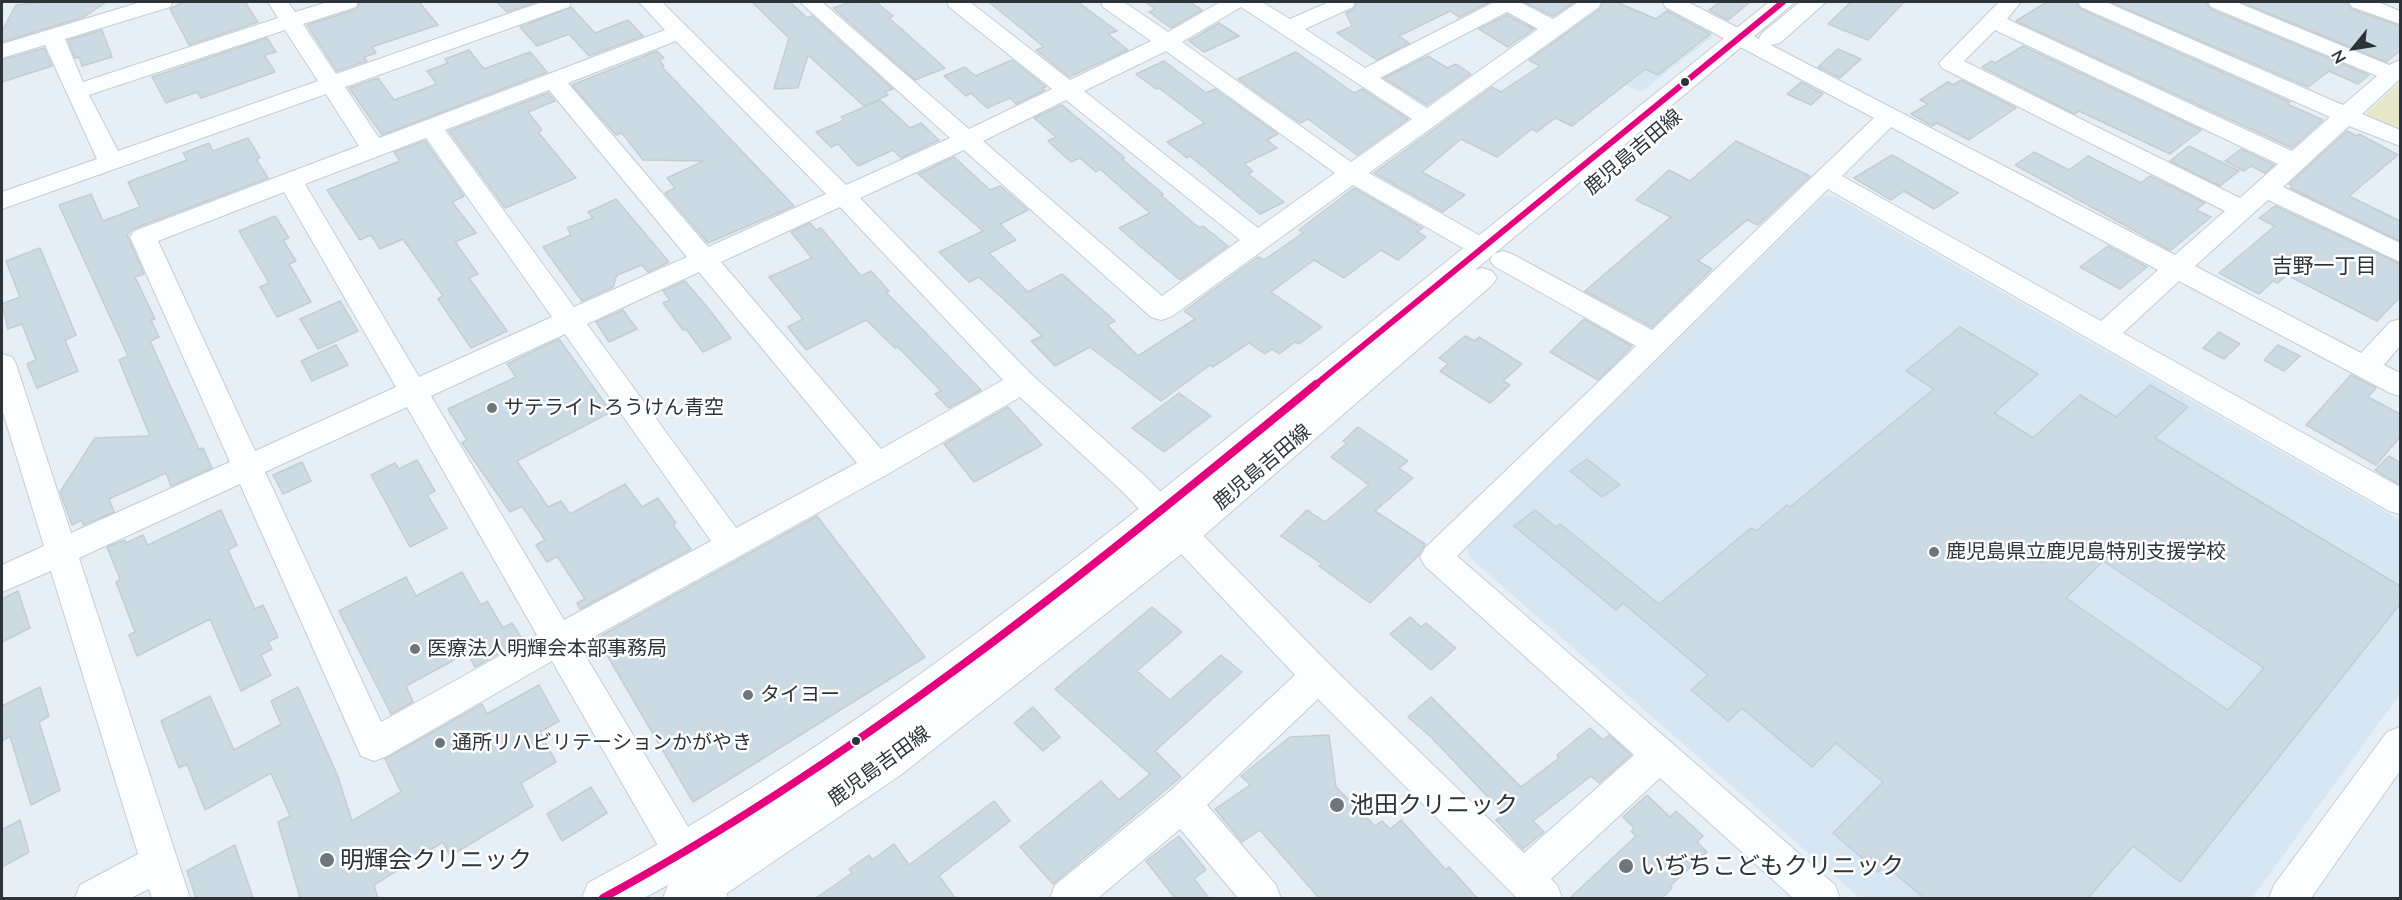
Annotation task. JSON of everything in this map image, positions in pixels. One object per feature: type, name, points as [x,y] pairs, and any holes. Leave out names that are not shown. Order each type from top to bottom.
[{"type":"main road","name":"鹿児島吉田線","points":[[1749,42],[1783,2]]},
{"type":"main road","name":"鹿児島吉田線","points":[[699,895],[888,762],[1749,42],[1814,2]]},
{"type":"main road","name":"鹿児島吉田線","points":[[603,898],[684,854],[867,734],[964,664],[1170,524]]},
{"type":"street","points":[[2,51],[162,2]]},
{"type":"street","points":[[278,2],[373,148]]},
{"type":"street","points":[[76,92],[348,2]]},
{"type":"street","points":[[2,201],[561,2]]},
{"type":"street","points":[[650,2],[843,196],[1022,382],[1134,484],[1317,676],[1533,889],[1659,756]]},
{"type":"street","points":[[810,2],[1161,310],[1591,2]]},
{"type":"street","points":[[957,2],[1259,242]]},
{"type":"street","points":[[1111,2],[1352,173],[1655,344]]},
{"type":"street","points":[[2,579],[968,139],[1167,42],[1235,2]]},
{"type":"street","points":[[1248,2],[1427,118]]},
{"type":"street","points":[[1289,28],[1345,2]]},
{"type":"street","points":[[1364,77],[1506,2],[1554,29]]},
{"type":"street","points":[[1672,2],[2400,386]]},
{"type":"street","points":[[2011,2],[1950,63],[2242,209]]},
{"type":"street","points":[[2089,2],[2400,139]]},
{"type":"street","points":[[2104,334],[2396,70],[2220,2]]},
{"type":"street","points":[[2360,2],[2400,18]]},
{"type":"street","points":[[1992,20],[2295,162]]},
{"type":"street","points":[[680,32],[143,237],[374,745],[558,640],[877,466],[1022,382]]},
{"type":"street","points":[[52,35],[76,92],[111,162]]},
{"type":"street","points":[[553,80],[877,466]]},
{"type":"street","points":[[1821,898],[1436,557],[1889,116]]},
{"type":"street","points":[[430,127],[732,546]]},
{"type":"street","points":[[1827,178],[2400,502]]},
{"type":"street","points":[[290,180],[684,854],[699,895]]},
{"type":"street","points":[[2265,188],[2400,253]]},
{"type":"street","points":[[2365,367],[2400,329]]},
{"type":"street","points":[[2,364],[171,898]]},
{"type":"street","points":[[1069,898],[1182,804],[1317,676]]},
{"type":"street","points":[[2288,898],[2400,743]]},
{"type":"street","points":[[1182,804],[1262,898]]},
{"type":"street","points":[[94,898],[160,863]]},
{"type":"shaded area","points":[[1669,7],[1709,28],[1713,36],[1641,92],[1589,69]]},
{"type":"shaded area","name":"鹿児島県立鹿児島特別支援学校","points":[[1824,196],[1836,197],[2400,520],[2400,694],[2252,898],[1860,898],[1469,557],[1467,547]]},
{"type":"green space","points":[[2400,82],[2400,133],[2366,119],[2366,114]]},
{"type":"building","points":[[46,2],[106,2],[84,17],[2,42],[2,31],[16,5]]},
{"type":"building","points":[[183,2],[245,2],[258,22],[189,45],[170,9]]},
{"type":"building","points":[[360,2],[419,2],[438,25],[372,47],[376,53],[364,57],[367,61],[337,71],[307,25],[357,9]]},
{"type":"building","points":[[497,2],[537,2],[507,12]]},
{"type":"building","points":[[752,2],[790,2],[807,18],[812,16],[893,89],[885,92],[888,95],[864,106],[808,55],[798,88],[774,89],[789,38]]},
{"type":"building","points":[[851,2],[876,2],[893,16],[889,18],[945,68],[915,80],[833,8]]},
{"type":"building","points":[[989,2],[1078,2],[1117,31],[1108,34],[1128,50],[1069,77],[1036,50],[1044,47]]},
{"type":"building","points":[[1145,2],[1190,2],[1202,10],[1171,28],[1149,12],[1155,9]]},
{"type":"building","points":[[1357,2],[1490,2],[1459,17],[1450,11],[1399,36],[1409,43],[1377,60],[1337,33],[1352,26],[1346,13],[1354,9]]},
{"type":"building","points":[[1524,2],[1575,2],[1553,16]]},
{"type":"building","points":[[1603,2],[1616,2],[1656,19],[1667,11],[1710,34],[1658,75],[1645,69],[1572,126],[1555,118],[1537,132],[1532,129],[1497,157],[1461,139],[1422,172],[1465,195],[1443,212],[1374,173],[1492,87],[1501,92],[1540,66],[1529,60],[1600,9]]},
{"type":"building","points":[[1720,2],[1750,2],[1728,20],[1709,10]]},
{"type":"building","points":[[1851,2],[1904,2],[1868,40],[1828,24]]},
{"type":"building","points":[[2047,2],[2076,2],[2080,9],[2290,102],[2287,104],[2323,120],[2292,148],[2016,21]]},
{"type":"building","points":[[2110,2],[2206,2],[2210,9],[2369,75],[2358,84],[2329,71],[2308,87]]},
{"type":"building","points":[[2241,2],[2347,2],[2351,9],[2400,26],[2400,51],[2386,62]]},
{"type":"building","points":[[571,7],[595,33],[628,20],[643,36],[589,56],[569,34],[537,46],[520,27]]},
{"type":"building","points":[[1507,15],[1534,29],[1508,47],[1479,29]]},
{"type":"building","points":[[1219,23],[1239,36],[1204,52],[1189,41]]},
{"type":"building","points":[[102,30],[112,57],[82,66],[79,57],[75,58],[68,40]]},
{"type":"building","points":[[267,38],[276,52],[264,55],[275,72],[201,98],[197,92],[166,103],[152,77]]},
{"type":"building","points":[[2023,46],[2201,130],[2170,154],[2079,111],[2075,114],[1982,67],[1992,61],[1995,63]]},
{"type":"building","points":[[44,48],[52,66],[2,82],[2,60]]},
{"type":"building","points":[[1838,49],[1861,59],[1840,78],[1818,67]]},
{"type":"building","points":[[469,50],[484,69],[530,52],[547,72],[382,135],[349,88],[378,78],[394,100],[437,84],[427,71],[448,63],[445,59]]},
{"type":"building","points":[[657,51],[664,58],[659,60],[664,66],[662,67],[794,206],[708,243],[665,193],[675,188],[667,178],[704,161],[643,160],[622,133],[616,135],[572,85]]},
{"type":"building","points":[[1296,52],[1354,93],[1362,89],[1408,119],[1357,155],[1308,119],[1300,123],[1238,79]]},
{"type":"building","points":[[1428,56],[1447,68],[1456,64],[1471,74],[1427,105],[1384,78]]},
{"type":"building","points":[[1012,60],[1046,87],[1042,88],[1045,90],[1016,104],[1010,98],[987,108],[971,93],[966,96],[944,76],[965,67],[975,76]]},
{"type":"building","points":[[1164,61],[1206,93],[1215,89],[1278,134],[1267,140],[1277,148],[1244,164],[1253,171],[1248,174],[1284,202],[1260,214],[1190,156],[1187,158],[1167,142],[1205,123],[1159,88],[1156,89],[1136,74]]},
{"type":"building","points":[[1961,80],[2016,108],[1969,140],[1937,123],[1932,126],[1911,114],[1928,104],[1920,100],[1948,82],[1953,85]]},
{"type":"building","points":[[1801,82],[1823,94],[1811,105],[1787,94]]},
{"type":"building","points":[[548,93],[555,101],[528,112],[542,130],[538,132],[576,178],[505,208],[449,131]]},
{"type":"building","points":[[880,100],[910,128],[921,123],[939,140],[901,158],[893,150],[858,166],[838,144],[831,147],[816,132],[840,122],[844,119],[841,117]]},
{"type":"building","points":[[1062,105],[1125,158],[1122,159],[1199,228],[1203,226],[1228,246],[1180,280],[1119,228],[1150,213],[1100,169],[1096,172],[1080,158],[1071,162],[1048,141],[1056,137],[1034,118]]},
{"type":"building","points":[[2347,131],[2357,136],[2359,134],[2398,155],[2349,196],[2400,221],[2400,241],[2290,188],[2293,186],[2289,184]]},
{"type":"building","points":[[248,138],[260,158],[256,159],[268,178],[133,229],[127,235],[144,274],[135,277],[155,319],[151,320],[159,337],[150,341],[199,449],[203,448],[212,468],[171,486],[166,473],[109,499],[114,512],[83,525],[82,520],[72,525],[60,492],[95,438],[150,436],[119,360],[128,356],[59,205],[91,194],[103,221],[140,207],[128,182],[187,160],[183,153],[209,143],[213,151]]},
{"type":"building","points":[[425,141],[464,196],[452,202],[476,233],[455,242],[478,274],[469,278],[507,331],[471,348],[438,299],[443,296],[403,239],[380,249],[371,235],[360,240],[327,190],[400,161],[394,152]]},
{"type":"building","points":[[1736,141],[1810,176],[1758,225],[1747,220],[1698,261],[1712,269],[1652,327],[1585,291],[1671,217],[1636,200],[1669,170],[1690,181]]},
{"type":"building","points":[[2189,146],[2239,171],[2220,186],[2170,161]]},
{"type":"building","points":[[2241,149],[2274,165],[2265,173],[2251,166],[2244,171],[2225,161]]},
{"type":"building","points":[[2034,152],[2069,170],[2088,156],[2141,183],[2150,176],[2205,203],[2196,210],[2211,217],[2171,250],[2168,249],[2015,165]]},
{"type":"building","points":[[1892,155],[1958,193],[1934,209],[1904,191],[1891,200],[1854,178]]},
{"type":"building","points":[[954,157],[990,190],[1000,186],[1028,210],[1000,224],[1016,240],[989,253],[1028,292],[1062,274],[1115,321],[1107,325],[1138,356],[1195,319],[1184,311],[1258,257],[1264,260],[1303,233],[1299,230],[1354,188],[1423,228],[1417,232],[1426,237],[1398,260],[1381,250],[1344,278],[1314,260],[1271,292],[1322,327],[1299,344],[1295,342],[1279,354],[1272,349],[1265,354],[1249,343],[1213,367],[1210,365],[1161,401],[1090,347],[1055,366],[1031,341],[1042,336],[979,277],[969,282],[939,252],[983,231],[918,174]]},
{"type":"building","points":[[616,199],[669,262],[648,272],[642,265],[617,275],[613,287],[582,301],[543,247],[571,235],[567,228],[593,218],[588,212]]},
{"type":"building","points":[[2275,206],[2400,264],[2400,297],[2377,321],[2287,275],[2278,283],[2273,281],[2259,294],[2219,273],[2275,226],[2259,218]]},
{"type":"building","points":[[275,216],[289,238],[283,240],[296,261],[289,264],[311,302],[277,317],[260,287],[269,283],[239,231]]},
{"type":"building","points":[[810,223],[816,230],[821,228],[861,276],[871,271],[889,291],[886,292],[981,390],[949,408],[935,394],[941,391],[898,347],[895,348],[866,320],[806,350],[788,327],[803,319],[769,277],[812,258],[791,232]]},
{"type":"building","points":[[2108,246],[2147,267],[2120,289],[2080,267]]},
{"type":"building","points":[[40,248],[76,335],[65,340],[78,371],[37,388],[27,364],[36,360],[22,324],[8,329],[2,304],[20,297],[6,261]]},
{"type":"building","points":[[685,281],[731,338],[703,352],[663,303],[670,300],[663,291]]},
{"type":"building","points":[[340,301],[358,331],[318,349],[300,319]]},
{"type":"building","points":[[623,310],[637,329],[609,342],[596,322]]},
{"type":"building","points":[[1584,319],[1632,346],[1598,380],[1550,352]]},
{"type":"building","points":[[1960,327],[2038,374],[1994,413],[2033,438],[2080,395],[2116,417],[2150,385],[2188,407],[2155,438],[2400,586],[2400,604],[2180,882],[2133,846],[2088,898],[1924,898],[1885,865],[1878,872],[1833,833],[1883,782],[1836,743],[1812,767],[1742,708],[1728,721],[1691,690],[1708,675],[1623,603],[1616,610],[1514,526],[1535,510],[1556,527],[1560,524],[1659,604],[1751,528],[1756,531],[1787,505],[1790,507],[1934,389],[1906,371]],"holes":[[[2103,561],[2264,668],[2228,710],[2066,598]]]},
{"type":"building","points":[[2219,332],[2240,344],[2224,359],[2203,348]]},
{"type":"building","points":[[1465,336],[1475,341],[1479,337],[1522,364],[1503,381],[1510,385],[1490,403],[1440,371],[1448,364],[1439,358]]},
{"type":"building","points":[[559,339],[611,412],[517,461],[548,507],[561,501],[570,514],[625,484],[642,507],[658,498],[676,523],[673,525],[691,549],[580,609],[577,603],[585,599],[557,556],[547,562],[536,545],[545,540],[522,506],[510,512],[462,443],[467,440],[448,409],[516,377],[507,364]]},
{"type":"building","points":[[336,345],[348,365],[312,381],[301,361]]},
{"type":"building","points":[[2278,345],[2300,356],[2284,371],[2264,360]]},
{"type":"building","points":[[2351,375],[2376,388],[2368,397],[2400,414],[2400,437],[2376,465],[2306,425]]},
{"type":"building","points":[[1179,393],[1211,416],[1164,452],[1132,428]]},
{"type":"building","points":[[1008,407],[1042,445],[974,482],[944,444]]},
{"type":"building","points":[[1358,427],[1408,461],[1399,468],[1413,478],[1375,511],[1425,544],[1419,555],[1370,603],[1319,566],[1322,564],[1281,536],[1307,510],[1325,522],[1369,485],[1331,457],[1347,443],[1343,441]]},
{"type":"building","points":[[2389,456],[2400,463],[2400,485],[2375,470]]},
{"type":"building","points":[[1587,459],[1620,485],[1602,497],[1570,471]]},
{"type":"building","points":[[417,460],[435,491],[427,495],[447,528],[410,547],[371,475],[395,463],[399,469]]},
{"type":"building","points":[[302,462],[311,481],[283,494],[273,475]]},
{"type":"building","points":[[221,510],[237,545],[228,550],[255,609],[263,605],[278,637],[268,642],[272,649],[261,655],[271,675],[241,691],[210,619],[137,656],[129,635],[135,632],[116,582],[120,579],[107,547],[125,540],[126,543],[143,535],[148,545]]},
{"type":"building","name":"タイヨー","points":[[817,516],[925,657],[693,802],[597,638]]},
{"type":"building","points":[[462,572],[481,605],[487,601],[503,628],[512,623],[523,640],[475,667],[467,653],[406,686],[413,702],[391,714],[339,611],[406,577],[416,596]]},
{"type":"building","points":[[18,591],[30,628],[2,642],[2,599]]},
{"type":"building","points":[[1152,607],[1182,632],[1137,671],[1170,700],[1221,655],[1242,672],[1155,751],[1181,777],[1053,884],[1020,847],[1101,781],[1119,800],[1150,774],[1055,689]]},
{"type":"building","points":[[1410,617],[1421,627],[1426,623],[1456,648],[1431,670],[1390,634]]},
{"type":"building","points":[[539,685],[559,721],[540,732],[556,762],[521,783],[533,806],[450,856],[443,842],[374,885],[378,898],[300,898],[278,822],[290,816],[271,773],[205,810],[187,764],[179,768],[161,721],[210,696],[234,750],[281,724],[271,701],[298,687],[337,774],[352,821],[401,792],[385,759],[482,704],[487,714]]},
{"type":"building","points":[[40,687],[49,716],[39,722],[60,790],[31,805],[10,736],[2,741],[2,706]]},
{"type":"building","points":[[1431,697],[1521,787],[1559,758],[1557,755],[1590,728],[1603,740],[1609,735],[1631,755],[1599,783],[1591,776],[1533,821],[1544,832],[1523,849],[1496,820],[1504,814],[1432,738],[1408,717]]},
{"type":"building","points":[[1033,707],[1060,737],[1043,751],[1014,723]]},
{"type":"building","points":[[1329,735],[1336,787],[1375,826],[1382,821],[1390,829],[1401,820],[1446,870],[1449,867],[1477,898],[1319,898],[1260,830],[1242,842],[1215,809],[1250,785],[1241,776],[1290,737]]},
{"type":"building","points":[[591,787],[607,813],[562,841],[547,814]]},
{"type":"building","points":[[1647,795],[1670,817],[1676,811],[1703,836],[1697,842],[1707,852],[1670,886],[1672,888],[1662,898],[1570,898],[1636,836],[1631,831],[1634,828],[1623,817]]},
{"type":"building","points":[[994,801],[1010,821],[939,876],[955,898],[816,898],[852,873],[849,869],[869,855],[872,860],[894,844],[909,865]]},
{"type":"building","points":[[20,820],[29,852],[2,867],[2,830]]},
{"type":"building","points":[[1179,836],[1206,870],[1194,879],[1209,898],[1175,898],[1146,861]]},
{"type":"building","points":[[235,845],[253,898],[196,898],[187,871]]},
{"type":"transit line","points":[[603,898],[684,854],[867,734],[964,664],[1160,512],[1783,2]]},
{"type":"place","name":"サテライトろうけん青空","points":[[492,408]]},
{"type":"place","name":"鹿児島県立鹿児島特別支援学校","points":[[1934,552]]},
{"type":"place","name":"医療法人明輝会本部事務局","points":[[415,649]]},
{"type":"place","name":"タイヨー","points":[[748,695]]},
{"type":"place","name":"通所リハビリテーションかがやき","points":[[440,743]]},
{"type":"place","name":"池田クリニック","points":[[1337,805]]},
{"type":"place","name":"明輝会クリニック","points":[[327,860]]},
{"type":"place","name":"いぢちこどもクリニック","points":[[1626,866]]},
{"type":"district","name":"吉野一丁目","points":[[2324,266]]}]
